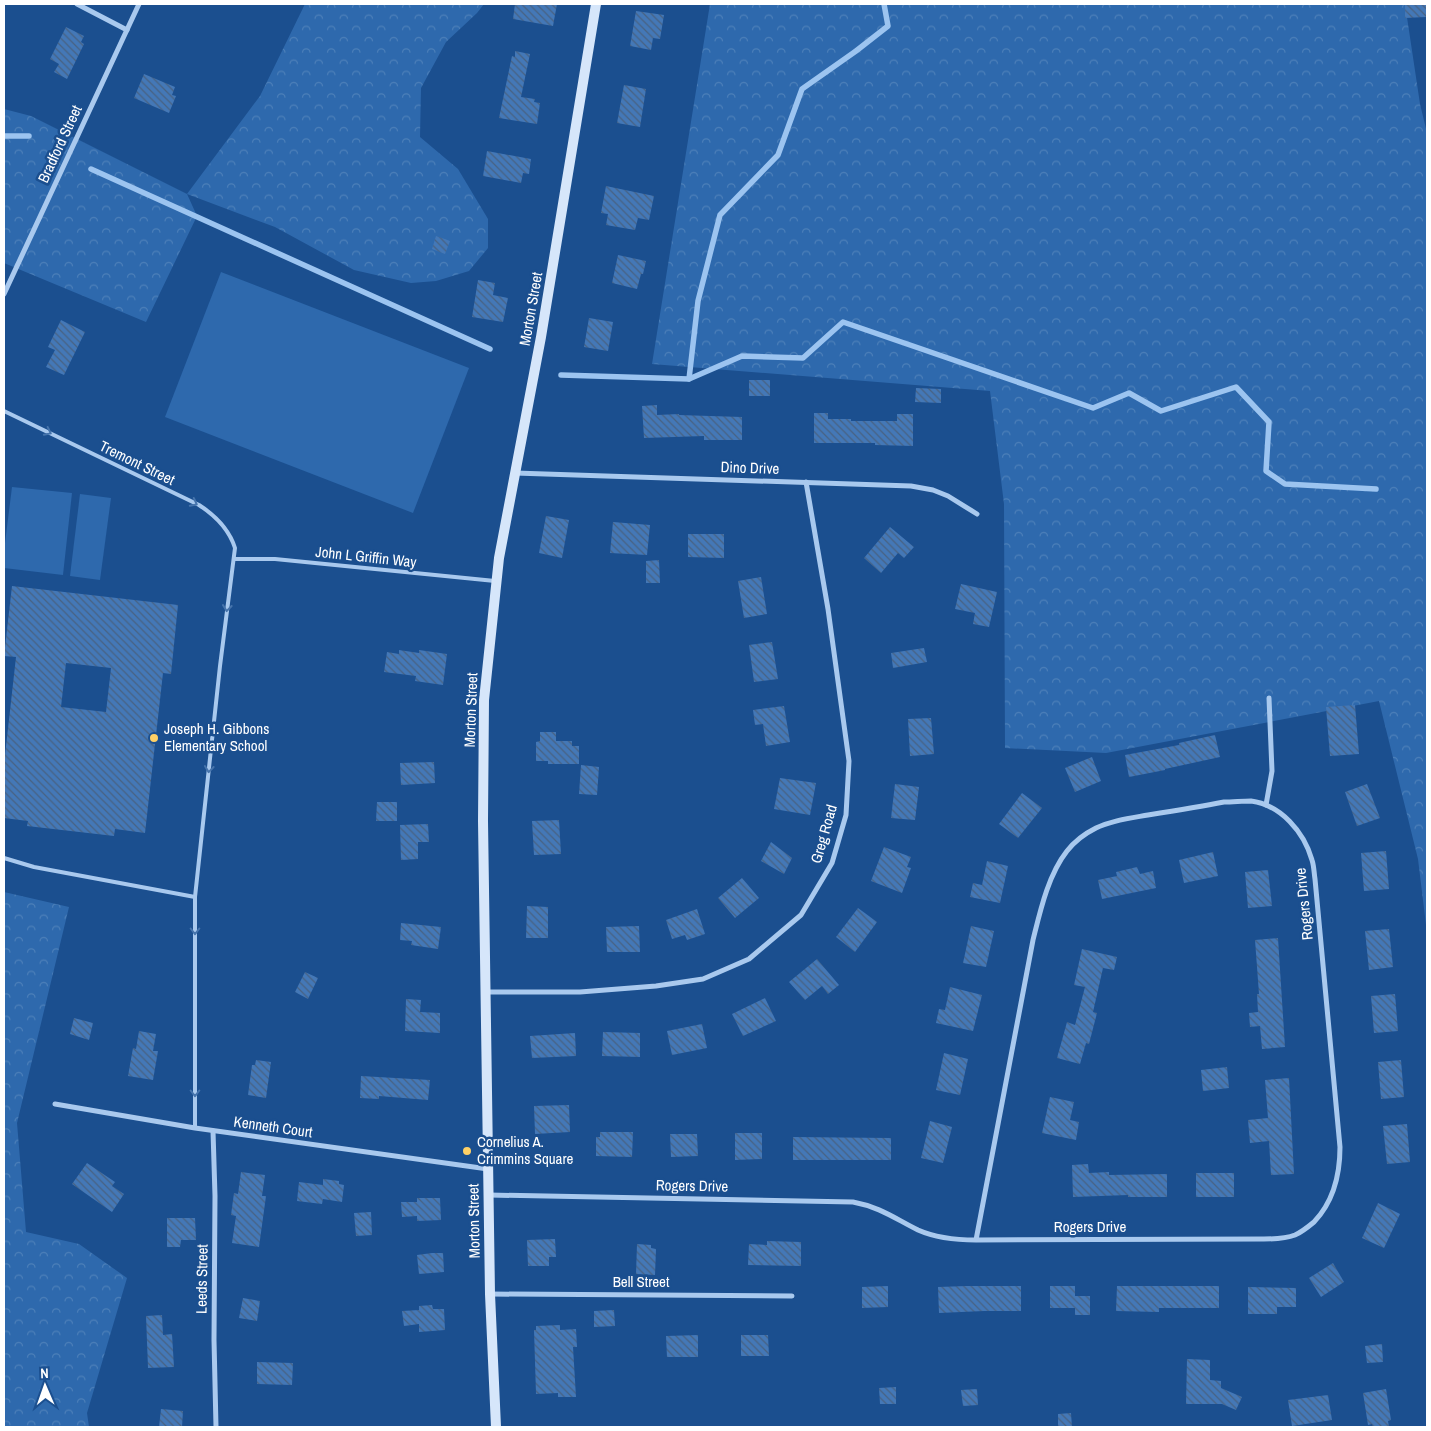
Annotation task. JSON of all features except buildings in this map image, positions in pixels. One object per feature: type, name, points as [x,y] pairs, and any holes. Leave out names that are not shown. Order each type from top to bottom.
[{"type":"street","points":[[77,4],[127,30]]},
{"type":"street","name":"Bradford Street","points":[[4,294],[139,4]]},
{"type":"street","name":"Morton Street","points":[[496,1427],[490,1294],[484,700],[499,558],[542,337],[596,4]]},
{"type":"street","name":"Dino Drive","points":[[516,473],[911,486],[933,490],[948,496],[977,514]]},
{"type":"street","name":"Greg Road","points":[[487,992],[580,992],[656,986],[703,978],[749,959],[801,915],[832,863],[846,815],[849,761],[828,609],[806,482]]},
{"type":"street","points":[[1266,805],[1272,771],[1269,698]]},
{"type":"street","name":"Rogers Drive","points":[[489,1195],[853,1202],[869,1205],[886,1212],[919,1230],[954,1240],[976,1240],[1264,1239],[1295,1235],[1308,1227],[1321,1214],[1335,1189],[1340,1161],[1312,860],[1299,832],[1278,810],[1252,802],[1224,802],[1118,820],[1096,828],[1080,838],[1067,851],[1057,868],[1040,912],[976,1240]]},
{"type":"street","name":"Kenneth Court","points":[[55,1104],[213,1131],[488,1169]]},
{"type":"street","name":"Leeds Street","points":[[213,1131],[216,1427]]},
{"type":"street","name":"Bell Street","points":[[490,1294],[792,1296]]},
{"type":"lane","name":"Tremont Street","points":[[4,411],[199,505],[211,513],[227,531],[235,548],[195,897],[195,1128]]},
{"type":"lane","name":"John L Griffin Way","points":[[234,559],[275,559],[496,581]]},
{"type":"lane","points":[[4,858],[34,867],[195,897]]},
{"type":"green space","points":[[305,4],[484,4],[446,42],[421,88],[420,137],[458,169],[488,219],[488,248],[469,271],[436,281],[411,283],[354,270],[275,227],[187,194],[260,96]]},
{"type":"green space","points":[[710,4],[1405,4],[1420,104],[1427,133],[1427,933],[1418,859],[1379,701],[1106,753],[1005,748],[1004,504],[990,391],[652,364]]},
{"type":"green space","points":[[4,109],[31,116],[187,194],[197,216],[146,322],[4,263]]},
{"type":"green space","points":[[221,272],[469,368],[413,513],[165,417]]},
{"type":"green space","points":[[12,487],[72,493],[63,575],[4,568],[4,551]]},
{"type":"green space","points":[[80,494],[111,498],[100,580],[70,576]]},
{"type":"green space","points":[[4,892],[69,907],[17,1123],[26,1232],[79,1244],[127,1278],[87,1413],[89,1427],[4,1427]]},
{"type":"waterway","points":[[689,379],[698,301],[720,215],[778,155],[802,89],[888,26],[884,4]]},
{"type":"waterway","points":[[4,136],[29,136]]},
{"type":"waterway","points":[[91,169],[490,349]]},
{"type":"waterway","points":[[561,375],[689,379],[742,356],[803,358],[843,322],[1093,408],[1129,393],[1161,411],[1236,387],[1269,422],[1266,471],[1285,484],[1376,489]]},
{"type":"place","name":"Joseph H. Gibbons Elementary School","points":[[154,738]]},
{"type":"place","name":"Cornelius A. Crimmins Square","points":[[467,1151]]}]
